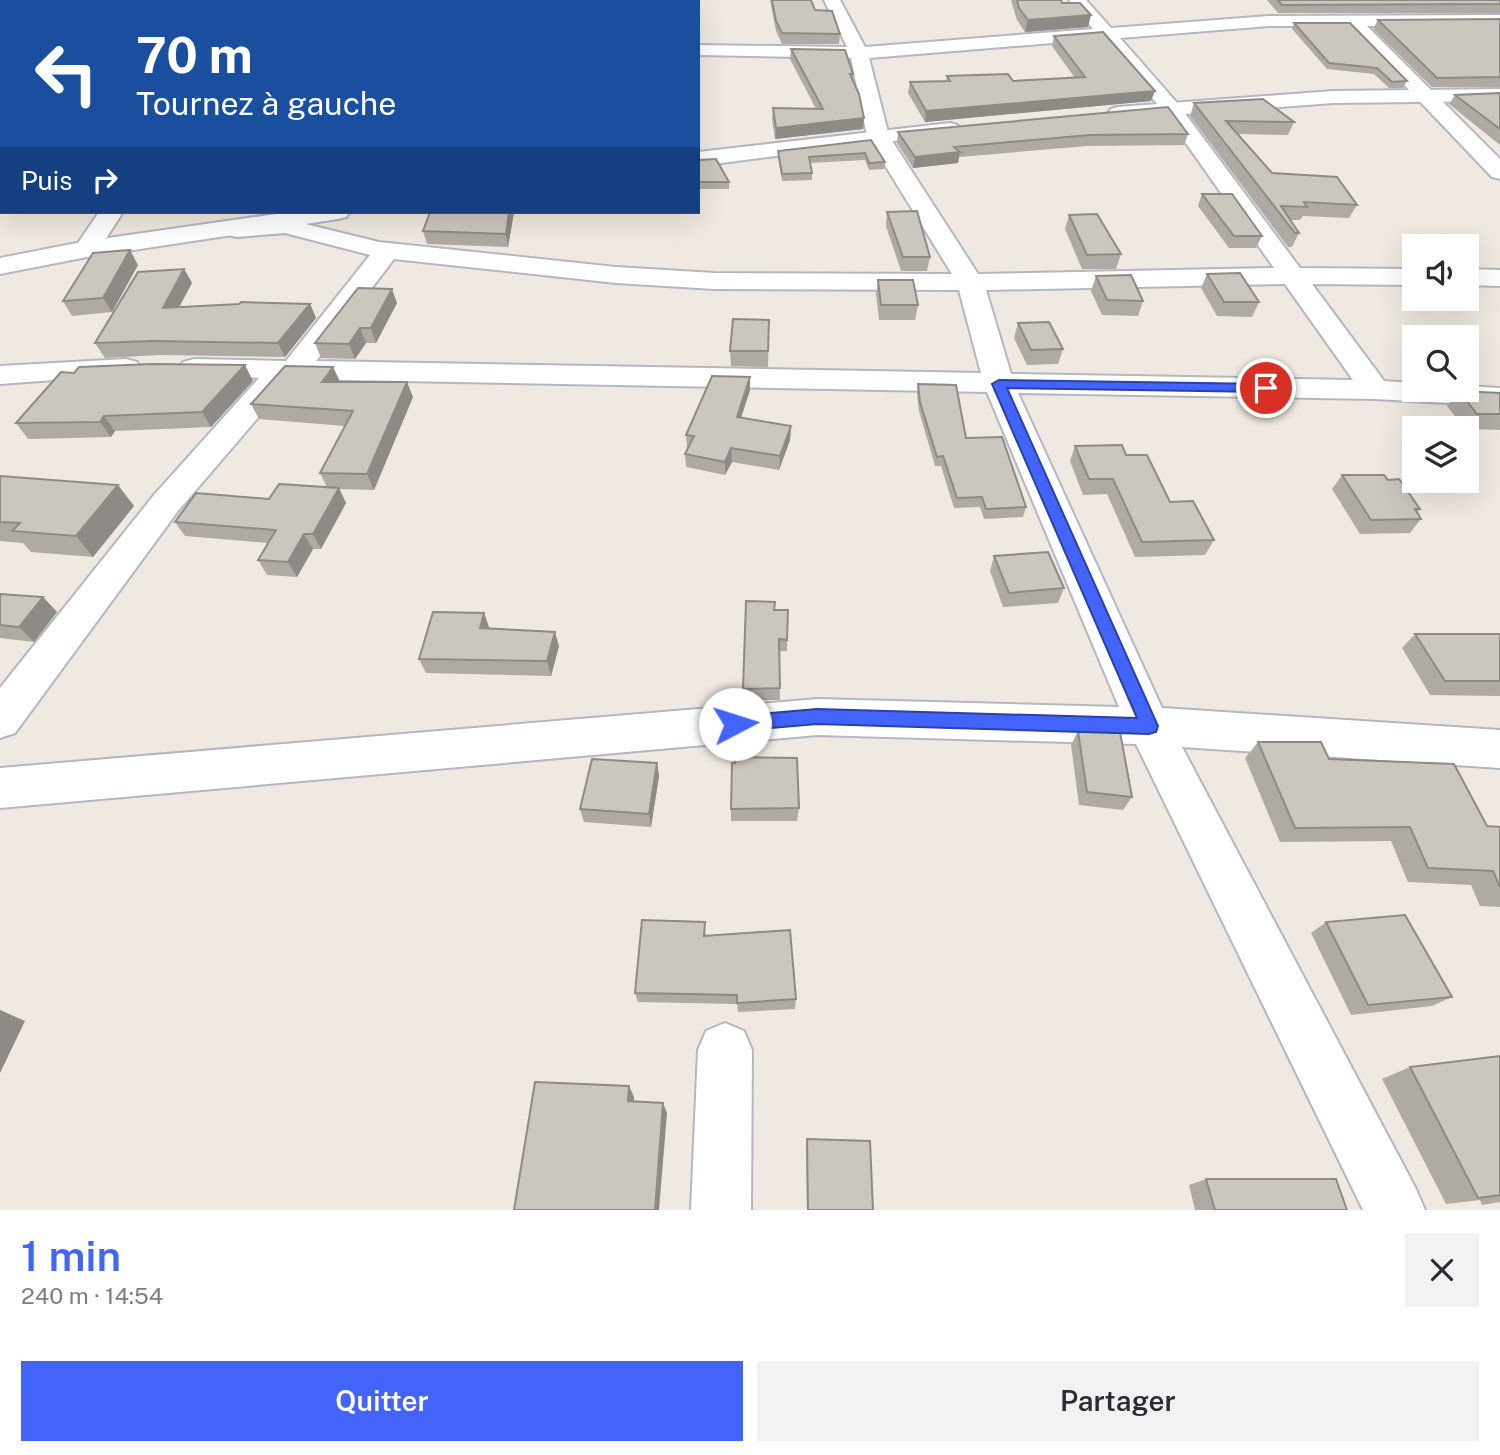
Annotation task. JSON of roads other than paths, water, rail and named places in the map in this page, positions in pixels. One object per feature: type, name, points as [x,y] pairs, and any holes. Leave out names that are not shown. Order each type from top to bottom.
[{"type":"street","points":[[832,0],[859,53],[878,136],[970,282],[999,384],[1149,726],[1395,1210]]},
{"type":"street","points":[[1077,0],[1171,108],[1375,390]]},
{"type":"street","points":[[700,50],[859,53],[1269,21],[1351,19],[1401,13],[1500,20]]},
{"type":"street","points":[[1351,19],[1500,172]]},
{"type":"street","points":[[1091,116],[1333,97],[1500,95]]},
{"type":"street","points":[[700,159],[971,127]]},
{"type":"street","points":[[87,249],[110,214]]},
{"type":"street","points":[[0,266],[87,249],[324,214]]},
{"type":"street","points":[[179,235],[285,226],[387,251],[616,275],[714,281],[970,282],[1291,276],[1402,277]]},
{"type":"street","points":[[0,720],[166,503],[289,369],[387,251]]},
{"type":"street","points":[[1479,277],[1500,278]]},
{"type":"street","points":[[0,375],[155,367],[1375,390],[1500,397]]},
{"type":"street","points":[[0,788],[817,717],[1149,726],[1500,749]]},
{"type":"street","points":[[721,1210],[724,1050]]}]
